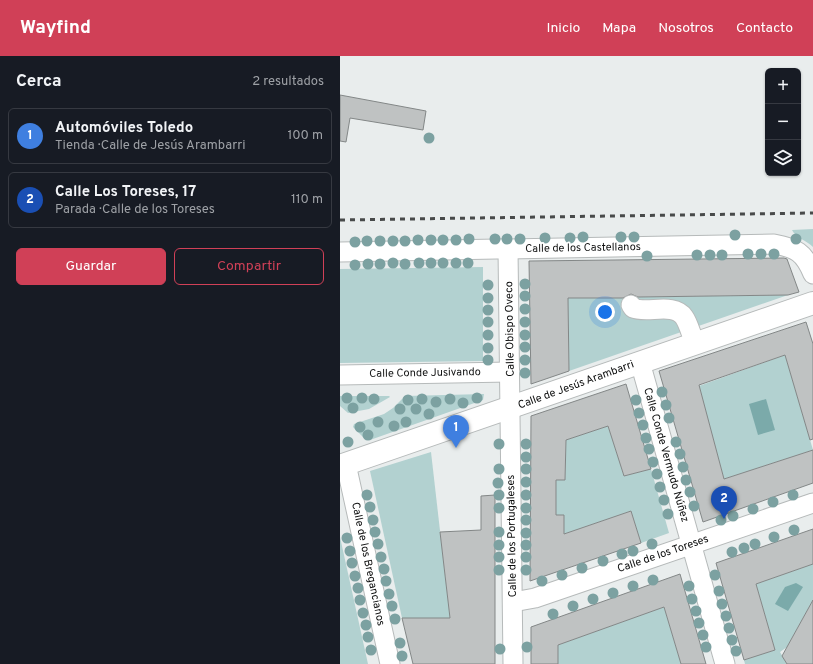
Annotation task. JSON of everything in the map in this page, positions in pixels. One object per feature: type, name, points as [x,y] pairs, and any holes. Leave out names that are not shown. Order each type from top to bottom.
[{"type":"main road","name":"Calle de Jesús Arambarri","points":[[343,465],[813,303]]},
{"type":"street","name":"Calle de los Castellanos","points":[[340,252],[774,244],[792,247],[808,262],[813,274]]},
{"type":"street","name":"Calle Obispo Oveco","points":[[508,250],[511,408]]},
{"type":"street","points":[[631,305],[633,308],[638,310],[670,310],[678,312],[684,317],[695,344]]},
{"type":"street","name":"Calle Conde Vermudo Núñez","points":[[640,362],[725,664]]},
{"type":"street","name":"Calle Conde Jusivando","points":[[340,375],[510,372]]},
{"type":"street","name":"Calle de los Portugaleses","points":[[511,408],[513,664]]},
{"type":"street","name":"Calle de los Bregancianos","points":[[343,465],[390,664]]},
{"type":"street","name":"Calle de los Toreses","points":[[513,602],[535,598],[813,503]]},
{"type":"shaded area","points":[[813,229],[813,247],[796,235],[792,230]]},
{"type":"shaded area","points":[[483,267],[483,361],[340,363],[340,269]]},
{"type":"shaded area","points":[[788,295],[569,371],[568,298]]},
{"type":"shaded area","points":[[785,355],[813,450],[724,479],[699,386]]},
{"type":"shaded area","points":[[484,394],[483,400],[370,440],[365,439],[353,427],[354,424],[384,414],[393,408],[405,396]]},
{"type":"shaded area","points":[[340,396],[390,397],[369,409],[348,413],[340,406]]},
{"type":"shaded area","points":[[766,399],[775,430],[758,435],[749,404]]},
{"type":"shaded area","points":[[608,426],[624,476],[651,469],[669,533],[641,543],[631,511],[564,534],[564,515],[556,515],[556,480],[565,479],[566,440]]},
{"type":"shaded area","points":[[431,452],[450,618],[402,618],[370,471]]},
{"type":"shaded area","points":[[340,537],[368,664],[340,664]]},
{"type":"shaded area","points":[[813,564],[813,600],[787,647],[780,652],[787,664],[745,664],[744,660],[775,650],[756,584]]},
{"type":"shaded area","points":[[796,583],[803,587],[788,611],[775,604],[785,587]]},
{"type":"shaded area","points":[[664,607],[681,664],[558,664],[558,645]]},
{"type":"building","points":[[340,95],[426,111],[423,130],[350,118],[346,142],[340,141]]},
{"type":"building","points":[[787,259],[799,292],[788,295],[638,297],[631,294],[623,298],[568,298],[569,371],[531,384],[529,261]]},
{"type":"building","points":[[806,322],[813,344],[813,439],[810,440],[785,355],[699,385],[724,479],[813,450],[813,483],[703,522],[659,371]]},
{"type":"building","points":[[626,384],[651,469],[624,476],[608,426],[566,440],[565,480],[556,480],[556,515],[564,515],[564,534],[631,511],[641,543],[530,581],[531,416]]},
{"type":"building","points":[[495,495],[495,664],[413,664],[402,618],[450,618],[440,532],[481,530],[481,496]]},
{"type":"building","points":[[813,529],[813,564],[756,584],[775,650],[744,660],[716,563]]},
{"type":"building","points":[[680,574],[706,664],[681,664],[664,607],[558,645],[558,664],[531,664],[531,627]]},
{"type":"building","points":[[813,600],[813,664],[787,664],[782,656]]},
{"type":"railway","points":[[340,220],[813,213]]},
{"type":"place","name":"Automóviles Toledo","points":[[456,448]]},
{"type":"place","name":"Calle Los Toreses, 17","points":[[724,519]]}]
